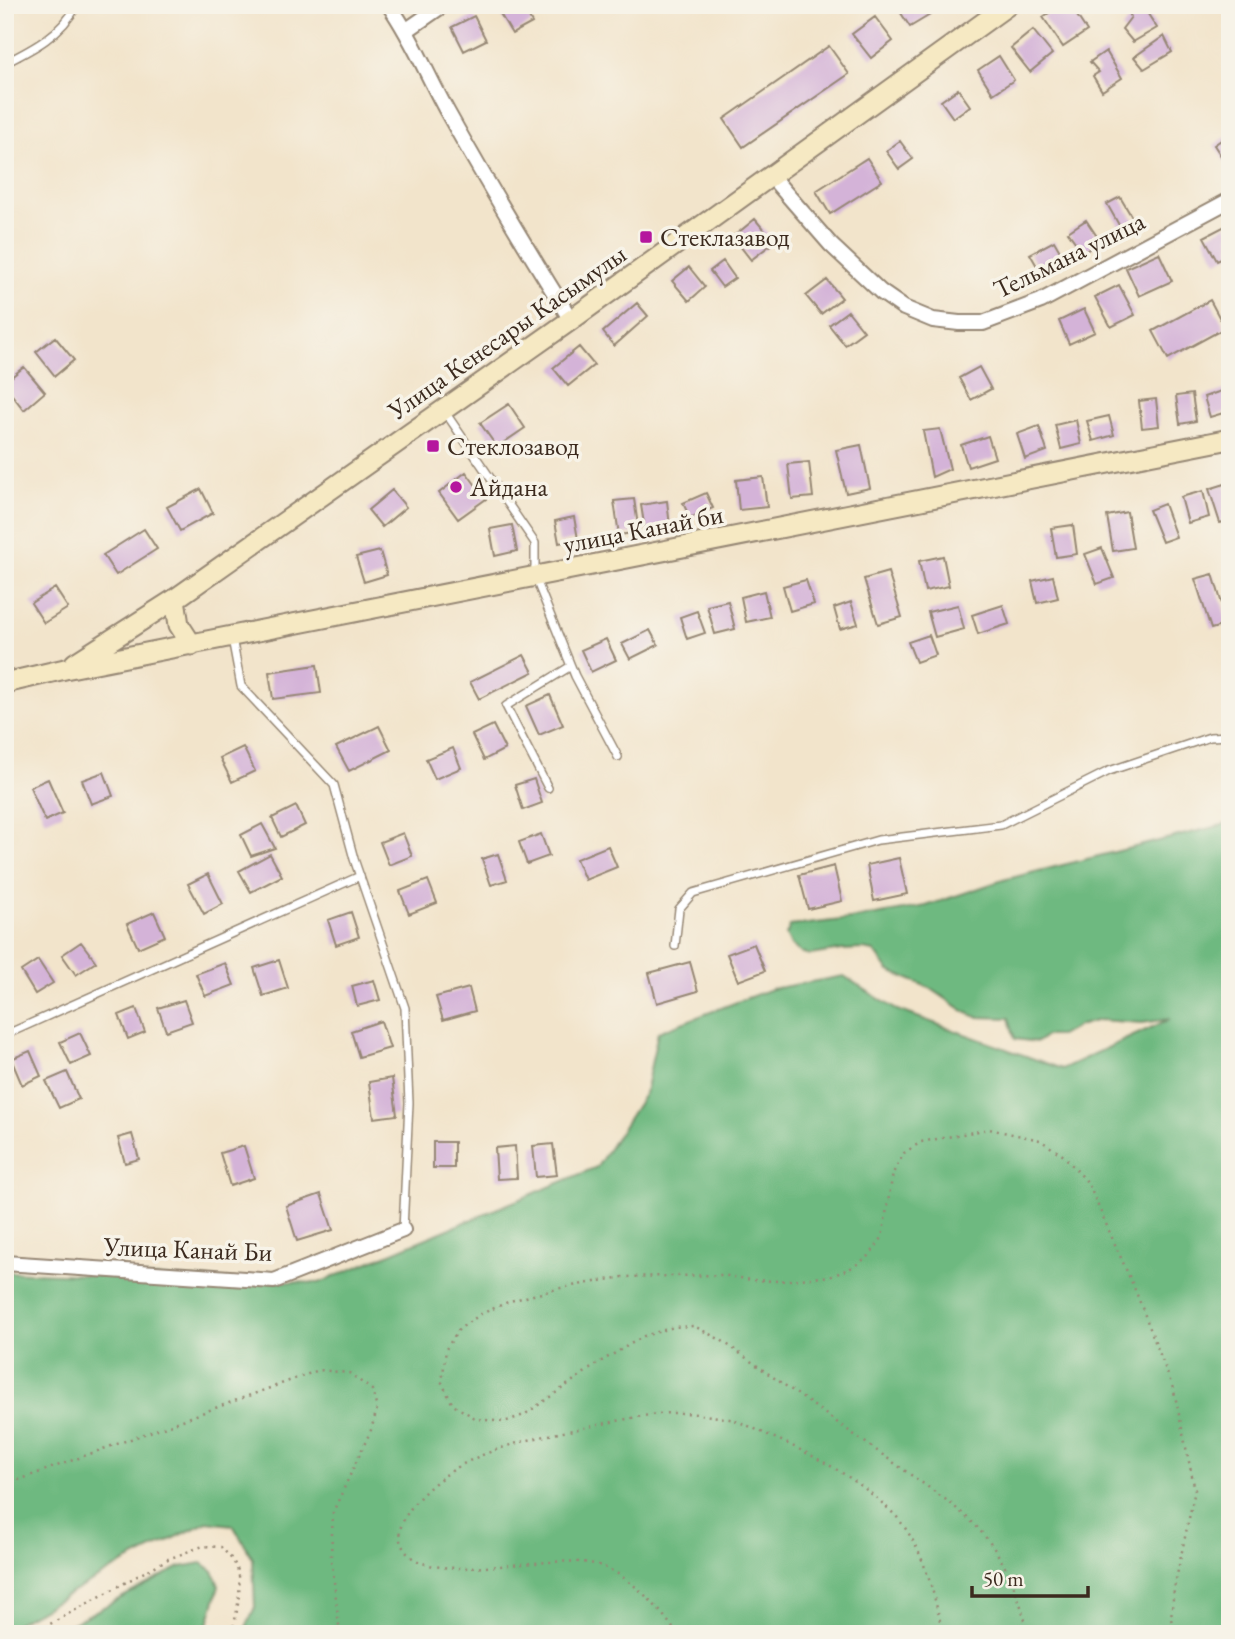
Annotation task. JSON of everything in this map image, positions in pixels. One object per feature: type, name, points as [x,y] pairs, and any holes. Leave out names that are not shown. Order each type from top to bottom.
[{"type":"main road","name":"Улица Кенесары Касымулы","points":[[65,669],[175,599],[571,320],[1008,5]]},
{"type":"main road","name":"улица Канай би","points":[[5,683],[1230,439]]},
{"type":"main road","points":[[175,599],[179,625],[192,645]]},
{"type":"street","points":[[389,5],[407,30],[441,101],[502,208],[571,320]]},
{"type":"street","points":[[407,30],[443,5]]},
{"type":"street","name":"Тельмана улица","points":[[770,176],[831,245],[881,292],[904,308],[933,320],[959,323],[983,323],[1041,300],[1230,200]]},
{"type":"street","name":"Улица Канай Би","points":[[5,1263],[274,1281],[403,1230]]},
{"type":"lane","points":[[5,63],[33,49],[65,24],[77,5]]},
{"type":"lane","points":[[443,410],[535,543],[535,577],[571,666],[618,757]]},
{"type":"lane","points":[[232,637],[241,686],[334,785],[359,876],[405,1009],[409,1103],[403,1230]]},
{"type":"lane","points":[[548,788],[506,706],[571,666]]},
{"type":"lane","points":[[675,946],[679,909],[693,893],[878,840],[1001,825],[1109,771],[1210,737],[1230,736]]},
{"type":"lane","points":[[5,1035],[359,876]]},
{"type":"path","points":[[1028,1634],[1023,1609],[1006,1571],[982,1533],[949,1503],[721,1340],[694,1326],[674,1327],[644,1336],[600,1362],[524,1415],[504,1422],[477,1419],[453,1405],[442,1383],[446,1349],[459,1329],[481,1314],[510,1301],[561,1288],[624,1277],[722,1275],[779,1281],[832,1276],[869,1256],[882,1238],[894,1173],[904,1153],[921,1142],[989,1129],[1040,1140],[1065,1156],[1088,1183],[1136,1292],[1174,1391],[1195,1490],[1174,1589],[1171,1618],[1173,1634]]},
{"type":"path","points":[[5,1485],[319,1370],[349,1373],[372,1390],[377,1409],[371,1430],[333,1512],[331,1555],[340,1634]]},
{"type":"path","points":[[677,1634],[630,1582],[603,1566],[576,1561],[457,1569],[424,1565],[405,1552],[399,1537],[402,1521],[430,1487],[465,1463],[507,1447],[624,1418],[655,1414],[695,1414],[734,1420],[813,1455],[860,1484],[899,1519],[919,1552],[935,1599],[943,1634]]},
{"type":"path","points":[[32,1634],[168,1559],[203,1546],[221,1547],[238,1571],[234,1625],[230,1634]]},
{"type":"green space","points":[[1230,823],[1230,1634],[243,1634],[255,1607],[253,1559],[233,1525],[207,1522],[128,1561],[5,1630],[5,1272],[319,1283],[597,1167],[645,1093],[658,1032],[771,989],[844,976],[895,1009],[1062,1069],[1170,1019],[1142,1023],[1099,1020],[1078,1026],[1060,1036],[1046,1036],[1037,1042],[1015,1039],[1009,1018],[977,1017],[967,1013],[930,988],[889,971],[874,951],[842,950],[810,955],[800,952],[791,945],[786,935],[790,926],[859,918],[926,906],[1003,880]]},
{"type":"green space","points":[[202,1563],[213,1571],[219,1586],[205,1634],[52,1634],[180,1567]]},
{"type":"building","points":[[495,5],[522,5],[532,23],[512,34]]},
{"type":"building","points":[[907,5],[924,5],[930,15],[910,27],[899,10]]},
{"type":"building","points":[[1061,5],[1070,5],[1087,31],[1063,47],[1043,17]]},
{"type":"building","points":[[1125,5],[1142,5],[1157,28],[1133,42],[1122,29],[1131,17]]},
{"type":"building","points":[[474,16],[486,40],[464,51],[452,27]]},
{"type":"building","points":[[875,17],[893,41],[871,58],[852,34]]},
{"type":"building","points":[[1033,30],[1052,54],[1030,72],[1011,48]]},
{"type":"building","points":[[1164,36],[1172,52],[1144,69],[1134,57]]},
{"type":"building","points":[[829,46],[849,74],[743,147],[724,119]]},
{"type":"building","points":[[1106,51],[1122,78],[1102,91],[1093,76],[1099,72],[1090,62]]},
{"type":"building","points":[[999,56],[1014,80],[993,94],[978,70]]},
{"type":"building","points":[[958,89],[970,106],[953,118],[941,101]]},
{"type":"building","points":[[1230,134],[1230,163],[1227,165],[1214,145]]},
{"type":"building","points":[[900,141],[913,159],[899,169],[886,151]]},
{"type":"building","points":[[867,158],[882,181],[830,214],[816,191]]},
{"type":"building","points":[[1120,197],[1136,224],[1123,232],[1107,204]]},
{"type":"building","points":[[755,219],[774,242],[751,260],[733,237]]},
{"type":"building","points":[[1086,220],[1100,241],[1083,253],[1068,232]]},
{"type":"building","points":[[1227,225],[1230,230],[1230,255],[1217,261],[1204,237]]},
{"type":"building","points":[[1054,241],[1065,260],[1041,273],[1030,254]]},
{"type":"building","points":[[1159,253],[1172,281],[1139,296],[1126,268]]},
{"type":"building","points":[[723,261],[735,278],[722,287],[710,271]]},
{"type":"building","points":[[689,267],[705,287],[689,301],[672,281]]},
{"type":"building","points":[[827,280],[842,298],[821,314],[806,296]]},
{"type":"building","points":[[1119,285],[1135,315],[1111,327],[1095,297]]},
{"type":"building","points":[[1210,300],[1225,328],[1168,359],[1153,331]]},
{"type":"building","points":[[637,303],[648,316],[614,346],[603,332]]},
{"type":"building","points":[[1084,309],[1095,332],[1069,344],[1059,321]]},
{"type":"building","points":[[848,311],[864,331],[845,345],[829,325]]},
{"type":"building","points":[[55,337],[74,360],[55,376],[36,352]]},
{"type":"building","points":[[579,347],[594,365],[568,386],[553,368]]},
{"type":"building","points":[[24,367],[45,392],[24,410],[5,386],[5,382]]},
{"type":"building","points":[[979,367],[991,389],[971,400],[959,378]]},
{"type":"building","points":[[1230,388],[1230,411],[1210,417],[1204,397]]},
{"type":"building","points":[[1192,394],[1196,421],[1180,424],[1176,396]]},
{"type":"building","points":[[1156,399],[1159,426],[1142,428],[1139,401]]},
{"type":"building","points":[[509,404],[525,428],[497,447],[480,423]]},
{"type":"building","points":[[1109,416],[1114,435],[1093,441],[1087,421]]},
{"type":"building","points":[[1076,420],[1081,444],[1061,449],[1055,425]]},
{"type":"building","points":[[1039,426],[1047,451],[1025,459],[1017,434]]},
{"type":"building","points":[[940,429],[950,469],[932,477],[923,431]]},
{"type":"building","points":[[988,436],[995,458],[968,467],[961,445]]},
{"type":"building","points":[[861,445],[870,488],[846,493],[836,450]]},
{"type":"building","points":[[809,462],[813,497],[792,499],[788,464]]},
{"type":"building","points":[[466,472],[486,499],[458,519],[439,493]]},
{"type":"building","points":[[763,477],[767,507],[739,510],[736,480]]},
{"type":"building","points":[[1225,484],[1230,498],[1230,520],[1220,523],[1209,489]]},
{"type":"building","points":[[201,489],[213,513],[180,531],[167,507]]},
{"type":"building","points":[[392,490],[406,507],[382,527],[368,510]]},
{"type":"building","points":[[1203,491],[1209,517],[1188,523],[1181,497]]},
{"type":"building","points":[[706,493],[713,508],[690,518],[683,503]]},
{"type":"building","points":[[634,499],[639,532],[619,535],[614,501]]},
{"type":"building","points":[[667,501],[670,526],[645,530],[641,505]]},
{"type":"building","points":[[1164,504],[1176,537],[1162,542],[1149,510]]},
{"type":"building","points":[[1127,512],[1133,548],[1113,551],[1107,516]]},
{"type":"building","points":[[574,517],[578,539],[559,543],[555,521]]},
{"type":"building","points":[[512,525],[517,551],[495,556],[490,529]]},
{"type":"building","points":[[1073,525],[1077,554],[1056,557],[1051,528]]},
{"type":"building","points":[[144,529],[157,549],[116,575],[103,555]]},
{"type":"building","points":[[1102,548],[1114,578],[1097,584],[1085,554]]},
{"type":"building","points":[[380,551],[387,575],[364,582],[356,557]]},
{"type":"building","points":[[943,556],[949,586],[925,591],[919,561]]},
{"type":"building","points":[[888,572],[902,617],[878,624],[864,579]]},
{"type":"building","points":[[1213,574],[1228,624],[1211,629],[1195,579]]},
{"type":"building","points":[[1053,576],[1058,598],[1037,603],[1032,581]]},
{"type":"building","points":[[806,580],[814,604],[790,611],[783,586]]},
{"type":"building","points":[[55,588],[68,608],[44,623],[31,603]]},
{"type":"building","points":[[764,591],[770,617],[746,622],[741,597]]},
{"type":"building","points":[[728,601],[735,629],[715,634],[707,606]]},
{"type":"building","points":[[851,602],[858,624],[840,629],[834,608]]},
{"type":"building","points":[[958,605],[964,629],[935,637],[928,612]]},
{"type":"building","points":[[1003,605],[1009,624],[978,634],[972,615]]},
{"type":"building","points":[[697,611],[705,633],[687,639],[680,617]]},
{"type":"building","points":[[650,630],[658,645],[630,659],[622,644]]},
{"type":"building","points":[[929,635],[936,655],[916,662],[908,642]]},
{"type":"building","points":[[606,639],[616,660],[591,672],[581,650]]},
{"type":"building","points":[[524,655],[533,672],[479,699],[470,682]]},
{"type":"building","points":[[317,665],[321,693],[273,699],[269,672]]},
{"type":"building","points":[[550,695],[563,725],[539,735],[526,706]]},
{"type":"building","points":[[493,725],[505,749],[484,760],[472,735]]},
{"type":"building","points":[[379,726],[391,750],[349,771],[336,747]]},
{"type":"building","points":[[243,747],[255,771],[232,782],[220,758]]},
{"type":"building","points":[[453,748],[461,768],[435,779],[426,759]]},
{"type":"building","points":[[104,772],[113,796],[91,804],[82,780]]},
{"type":"building","points":[[48,779],[63,813],[45,821],[30,787]]},
{"type":"building","points":[[534,779],[542,803],[523,810],[515,785]]},
{"type":"building","points":[[296,806],[305,825],[281,837],[272,818]]},
{"type":"building","points":[[262,824],[275,848],[251,856],[241,835]]},
{"type":"building","points":[[403,833],[412,856],[389,865],[380,842]]},
{"type":"building","points":[[541,834],[549,856],[527,864],[519,842]]},
{"type":"building","points":[[608,846],[617,867],[585,880],[576,859]]},
{"type":"building","points":[[270,854],[282,876],[251,892],[239,871]]},
{"type":"building","points":[[498,854],[507,880],[491,885],[482,859]]},
{"type":"building","points":[[899,858],[907,894],[874,901],[867,865]]},
{"type":"building","points":[[834,866],[842,901],[808,909],[799,875]]},
{"type":"building","points":[[208,874],[223,904],[204,914],[188,884]]},
{"type":"building","points":[[428,880],[437,903],[409,914],[400,891]]},
{"type":"building","points":[[154,912],[165,936],[138,948],[127,924]]},
{"type":"building","points":[[351,912],[359,937],[336,945],[328,920]]},
{"type":"building","points":[[81,942],[96,962],[76,975],[62,955]]},
{"type":"building","points":[[754,944],[765,971],[738,981],[727,954]]},
{"type":"building","points":[[38,960],[53,983],[35,994],[21,971]]},
{"type":"building","points":[[279,960],[288,988],[263,996],[254,968]]},
{"type":"building","points":[[690,962],[698,991],[657,1003],[649,973]]},
{"type":"building","points":[[225,963],[234,985],[205,996],[196,974]]},
{"type":"building","points":[[374,980],[380,1000],[357,1006],[352,986]]},
{"type":"building","points":[[469,988],[475,1011],[443,1020],[436,997]]},
{"type":"building","points":[[184,1000],[192,1022],[166,1031],[158,1008]]},
{"type":"building","points":[[136,1008],[145,1032],[128,1039],[119,1015]]},
{"type":"building","points":[[381,1021],[390,1048],[359,1057],[351,1031]]},
{"type":"building","points":[[80,1033],[91,1056],[71,1065],[60,1042]]},
{"type":"building","points":[[30,1051],[41,1076],[22,1085],[11,1059]]},
{"type":"building","points":[[67,1072],[79,1099],[59,1108],[46,1081]]},
{"type":"building","points":[[392,1078],[397,1115],[374,1118],[369,1082]]},
{"type":"building","points":[[132,1134],[139,1159],[125,1163],[118,1138]]},
{"type":"building","points":[[433,1142],[454,1142],[454,1168],[433,1168]]},
{"type":"building","points":[[553,1144],[557,1175],[536,1177],[533,1146]]},
{"type":"building","points":[[244,1146],[254,1178],[230,1186],[220,1153]]},
{"type":"building","points":[[515,1146],[517,1178],[497,1179],[495,1148]]},
{"type":"building","points":[[321,1194],[333,1230],[297,1241],[286,1206]]},
{"type":"place","name":"Стеклазавод","points":[[646,237]]},
{"type":"place","name":"Стеклозавод","points":[[433,446]]},
{"type":"place","name":"Айдана","points":[[456,487]]}]
